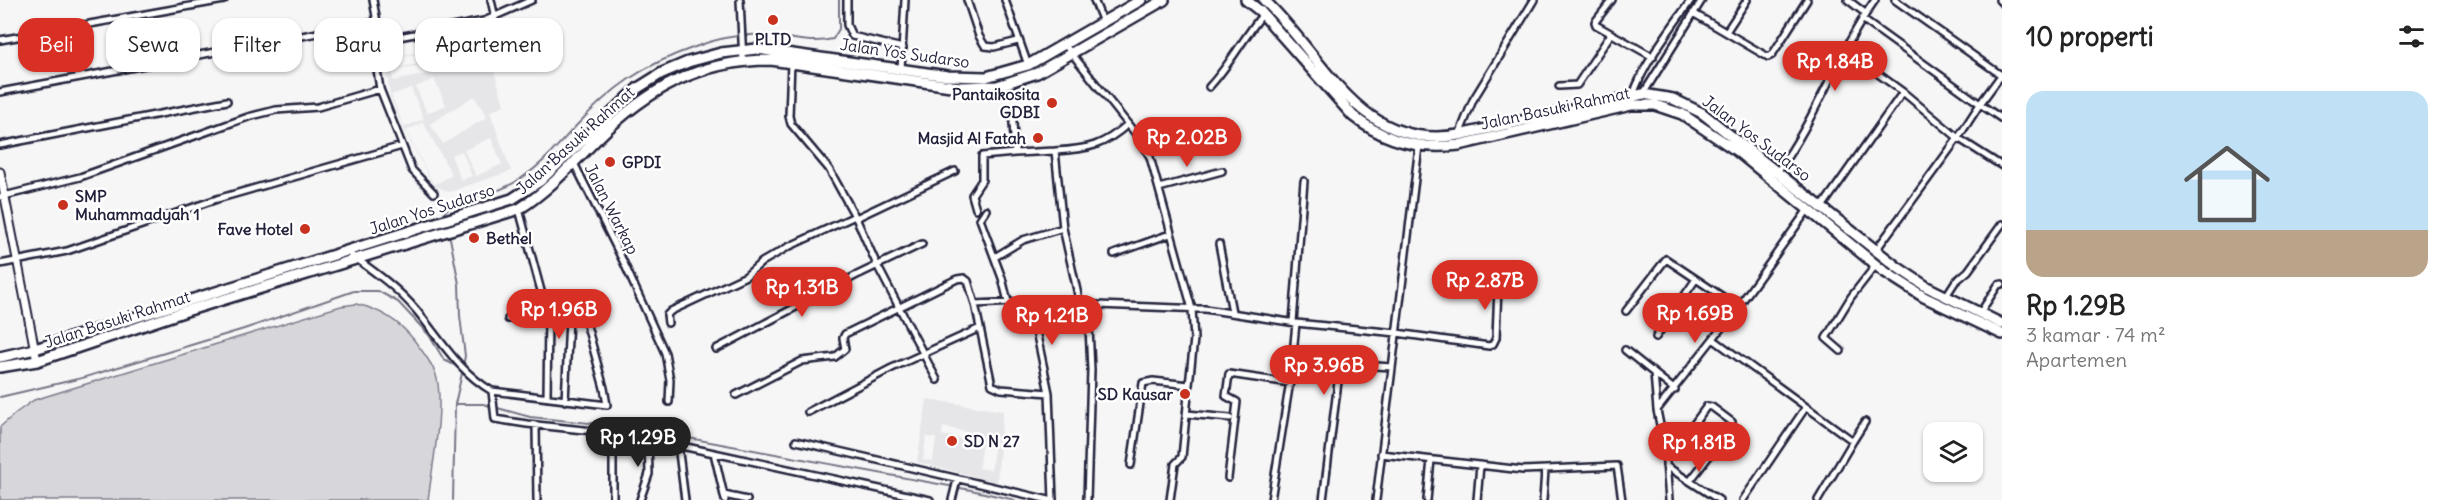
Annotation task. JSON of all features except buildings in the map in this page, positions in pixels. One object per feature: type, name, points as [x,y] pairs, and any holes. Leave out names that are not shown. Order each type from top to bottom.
[{"type":"highway","name":"Jalan Yos Sudarso","points":[[0,357],[35,349],[512,199],[543,185],[619,104],[649,80],[688,62],[742,45],[948,76],[986,78],[1028,65],[1141,0]]},
{"type":"highway","name":"Jalan Basuki Rahmat","points":[[0,367],[37,360],[186,311],[519,209],[543,185],[574,163],[616,122],[655,91],[698,71],[744,61],[790,62],[929,83],[985,87],[1029,76],[1072,54],[1164,0]]},
{"type":"highway","name":"Jalan Basuki Rahmat","points":[[1246,0],[1263,14],[1340,103],[1358,120],[1385,136],[1419,146],[1459,144],[1631,105],[1655,105],[1682,114],[1720,138],[1876,265],[2002,334]]},
{"type":"highway","name":"Jalan Yos Sudarso","points":[[1264,0],[1356,105],[1378,122],[1393,129],[1423,136],[1459,135],[1638,95],[1657,95],[1687,104],[1702,113],[1822,207],[1924,291],[1946,296],[2002,324]]},
{"type":"street","points":[[0,40],[224,0]]},
{"type":"street","points":[[373,0],[376,18]]},
{"type":"street","points":[[491,0],[495,18],[532,0]]},
{"type":"street","points":[[740,0],[744,61]]},
{"type":"street","points":[[847,0],[847,25],[852,36],[903,48]]},
{"type":"street","points":[[901,69],[905,0]]},
{"type":"street","points":[[967,0],[979,36],[985,46],[994,47],[1018,41]]},
{"type":"street","points":[[1005,0],[1028,65]]},
{"type":"street","points":[[1094,0],[1104,23]]},
{"type":"street","points":[[1459,135],[1473,100],[1534,0]]},
{"type":"street","points":[[1612,0],[1595,22],[1597,26],[1653,57]]},
{"type":"street","points":[[1638,95],[1639,79],[1691,0]]},
{"type":"street","points":[[1638,95],[1702,0]]},
{"type":"street","points":[[1726,32],[1747,0]]},
{"type":"street","points":[[1693,14],[1769,57],[1807,0]]},
{"type":"street","points":[[1848,0],[1864,16],[2002,119]]},
{"type":"street","points":[[1777,172],[1791,151],[1844,49],[1875,0]]},
{"type":"street","points":[[1876,250],[2002,75],[1895,0]]},
{"type":"street","points":[[1998,0],[2002,3]]},
{"type":"street","points":[[1209,87],[1226,70],[1250,29],[1263,14]]},
{"type":"street","points":[[0,92],[314,34]]},
{"type":"street","points":[[1559,86],[1577,85],[1611,34]]},
{"type":"street","points":[[1065,45],[1128,124],[1150,156],[1192,309],[1194,339],[1181,459],[1175,464],[1170,500]]},
{"type":"street","points":[[1844,49],[1903,92],[1958,138],[2002,166]]},
{"type":"street","points":[[790,62],[789,116],[791,124],[829,169],[856,217],[877,265],[937,380]]},
{"type":"street","points":[[377,72],[380,89],[413,172],[434,193]]},
{"type":"street","points":[[2,197],[80,177],[248,117],[276,110],[318,107],[380,89]]},
{"type":"street","points":[[1822,207],[1903,92]]},
{"type":"street","points":[[0,145],[227,101]]},
{"type":"street","points":[[1012,108],[1015,153]]},
{"type":"street","points":[[976,209],[972,195],[982,180],[982,156],[1083,149],[1103,143],[1128,124]]},
{"type":"street","points":[[0,264],[67,251],[217,199],[402,146]]},
{"type":"street","points":[[1376,500],[1419,146]]},
{"type":"street","points":[[1055,150],[1062,228],[1080,303]]},
{"type":"street","name":"Jalan Warkap","points":[[574,163],[666,353],[669,402]]},
{"type":"street","points":[[668,323],[667,315],[671,311],[746,276],[762,262],[788,247],[955,171]]},
{"type":"street","points":[[1159,188],[1222,171]]},
{"type":"street","points":[[0,172],[2,197],[37,360]]},
{"type":"street","points":[[1271,500],[1290,383],[1304,181]]},
{"type":"street","points":[[519,209],[548,317],[547,398]]},
{"type":"street","points":[[986,210],[980,219],[995,257],[1008,302]]},
{"type":"street","points":[[1657,410],[1738,307],[1807,211]]},
{"type":"street","points":[[1946,296],[1955,282],[1968,271],[2002,224]]},
{"type":"street","points":[[995,257],[1023,240],[1062,228]]},
{"type":"street","points":[[1114,254],[1170,234]]},
{"type":"street","points":[[716,349],[922,244]]},
{"type":"street","points":[[1219,244],[1232,312]]},
{"type":"street","points":[[346,252],[383,277],[403,296],[457,362],[492,393],[547,398],[605,407],[607,404],[586,322],[537,316],[508,319]]},
{"type":"street","points":[[1626,311],[1666,259],[1738,307]]},
{"type":"street","points":[[1841,351],[1826,338],[1851,297],[1876,265]]},
{"type":"street","points":[[736,395],[802,361],[839,355],[845,349],[843,339],[845,334],[963,278],[968,281],[975,304],[990,380],[994,388],[1049,393]]},
{"type":"street","points":[[1656,337],[1696,279]]},
{"type":"street","points":[[1980,313],[1998,285],[2002,284]]},
{"type":"street","points":[[975,304],[1080,303],[1232,312],[1295,323],[1397,333],[1489,346],[1496,338],[1498,288]]},
{"type":"street","points":[[1030,302],[1049,393],[1053,500]]},
{"type":"street","points":[[1087,500],[1091,370],[1088,305]]},
{"type":"street","points":[[565,401],[569,319]]},
{"type":"street","points":[[808,411],[892,368],[980,328]]},
{"type":"street","points":[[1713,339],[1853,441]]},
{"type":"street","points":[[1625,350],[1675,390]]},
{"type":"street","points":[[1323,500],[1340,366],[1344,364],[1392,367]]},
{"type":"street","points":[[1654,373],[1657,410],[1665,450],[1669,500]]},
{"type":"street","points":[[1228,478],[1238,402],[1226,396],[1229,374],[1290,383]]},
{"type":"street","points":[[1131,465],[1143,383],[1153,381],[1189,385]]},
{"type":"street","points":[[492,393],[494,417],[498,420],[648,438],[930,500]]},
{"type":"street","points":[[1665,450],[1680,443],[1708,406],[1732,422],[1731,428],[1690,481]]},
{"type":"street","points":[[1743,500],[1806,407]]},
{"type":"street","points":[[1186,414],[1230,418]]},
{"type":"street","points":[[1818,500],[1865,422]]},
{"type":"street","points":[[536,425],[537,500]]},
{"type":"street","points":[[613,433],[613,500]]},
{"type":"street","points":[[640,500],[649,474],[648,438]]},
{"type":"street","points":[[796,441],[956,482],[1049,500]]},
{"type":"street","points":[[678,445],[685,500]]},
{"type":"street","points":[[714,453],[724,498],[747,500]]},
{"type":"street","points":[[1381,454],[1523,470],[1618,466],[1622,500]]},
{"type":"street","points":[[1427,500],[1431,460]]},
{"type":"street","points":[[1477,500],[1480,465]]},
{"type":"street","points":[[1666,466],[1719,500]]},
{"type":"street","points":[[1543,500],[1545,470]]},
{"type":"street","points":[[953,499],[956,482]]},
{"type":"shaded area","points":[[415,32],[415,40],[403,42],[403,35]]},
{"type":"shaded area","points":[[387,72],[392,72],[393,81],[427,74],[427,72],[494,72],[504,105],[490,112],[511,171],[449,192],[433,185],[401,123],[390,96]],"holes":[[[434,79],[446,105],[427,113],[416,87]],[[411,88],[424,119],[404,127],[391,95]],[[474,96],[487,117],[443,144],[430,124]],[[423,122],[452,175],[434,185],[406,131]],[[491,138],[502,164],[476,176],[464,150]],[[462,151],[472,176],[461,180],[451,155]]]},
{"type":"shaded area","points":[[356,304],[381,313],[402,327],[414,340],[436,375],[438,419],[428,500],[0,500],[0,427],[34,400],[341,306]]},
{"type":"shaded area","name":"SD N 27","points":[[927,399],[1003,411],[997,482],[917,462]],"holes":[[[943,427],[972,433],[971,441],[942,435]],[[926,437],[936,438],[933,461],[923,460]],[[982,441],[995,442],[991,470],[979,468]]]},
{"type":"waterway","points":[[444,213],[448,208],[496,191],[531,172],[602,100],[629,79],[660,61],[703,44],[736,36],[761,35],[806,41],[833,39],[839,29],[839,0]]},
{"type":"waterway","points":[[450,238],[459,284],[465,356],[463,366]]},
{"type":"waterway","points":[[0,397],[82,378],[244,329],[354,291],[378,291],[398,302],[429,335],[444,360],[463,369],[455,404],[483,404],[530,417],[629,427],[1015,500]]},
{"type":"waterway","points":[[453,500],[455,404]]},
{"type":"place","name":"PLTD","points":[[773,20]]},
{"type":"place","name":"Pantaikosita GDBI","points":[[1052,103]]},
{"type":"place","name":"Masjid Al Fatah","points":[[1038,138]]},
{"type":"place","name":"GPDI","points":[[610,162]]},
{"type":"place","name":"SMP Muhammadyah 1","points":[[63,205]]},
{"type":"place","name":"Fave Hotel","points":[[305,229]]},
{"type":"place","name":"Bethel","points":[[474,238]]},
{"type":"place","name":"SD Kausar","points":[[1185,394]]},
{"type":"place","name":"SD N 27","points":[[952,441]]}]
